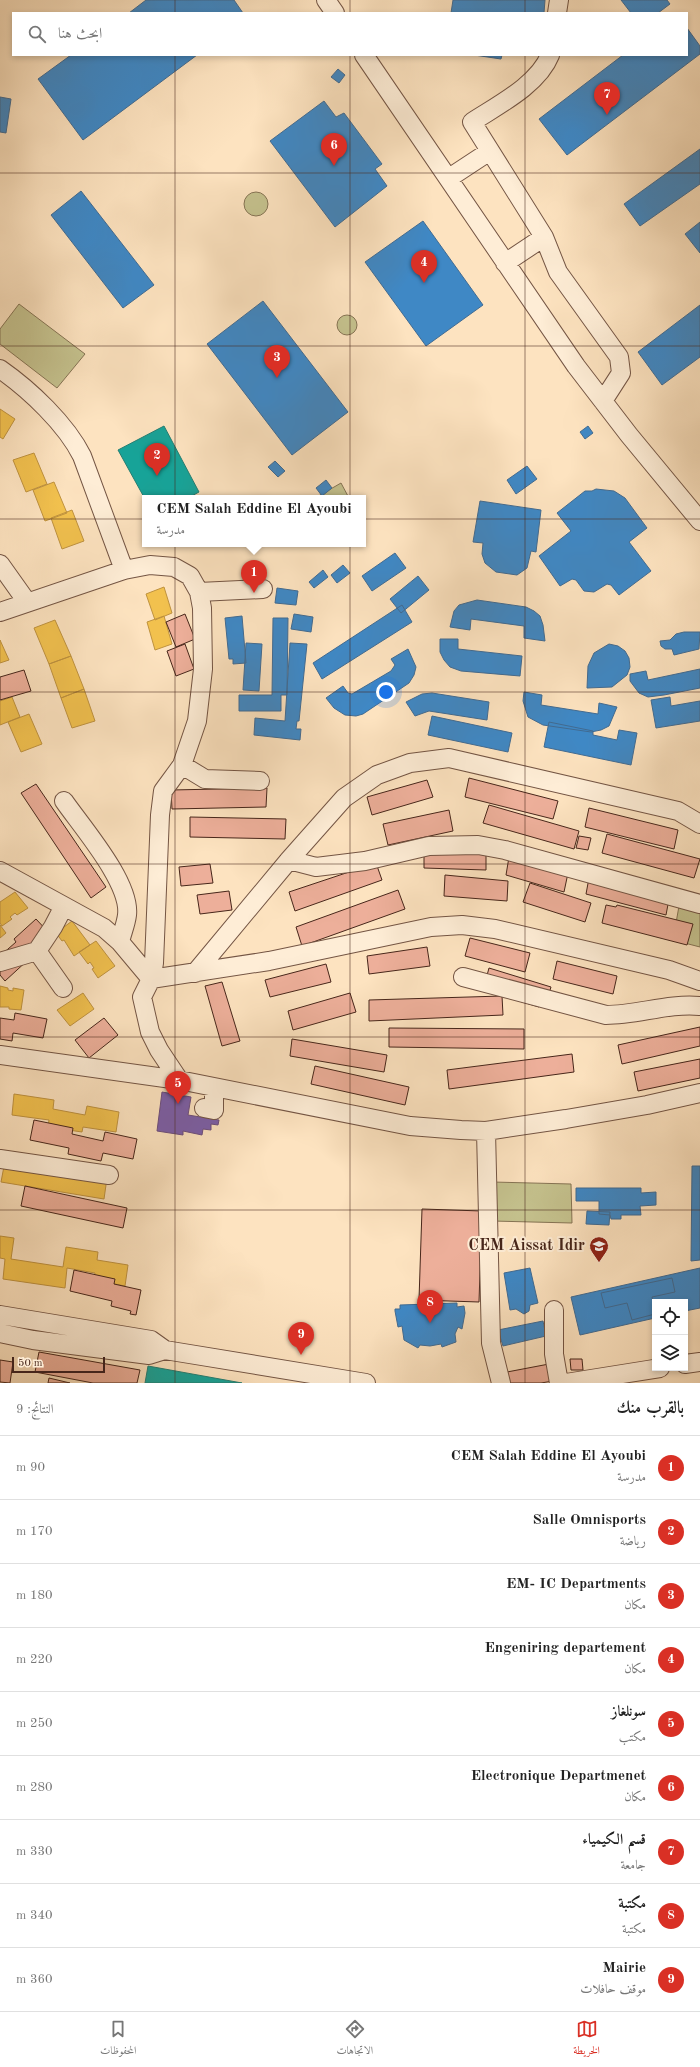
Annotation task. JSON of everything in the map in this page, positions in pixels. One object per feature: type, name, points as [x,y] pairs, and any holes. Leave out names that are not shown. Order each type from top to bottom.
[{"type":"street","points":[[326,0],[334,12]]},
{"type":"street","points":[[557,12],[559,0]]},
{"type":"street","points":[[365,56],[449,178],[505,263],[603,401],[700,521]]},
{"type":"street","points":[[550,56],[545,68],[534,79],[472,122],[544,237],[558,272],[619,357],[621,373],[603,401]]},
{"type":"street","points":[[449,178],[490,151]]},
{"type":"street","points":[[505,263],[544,237]]},
{"type":"street","points":[[0,369],[39,402],[76,443],[124,570]]},
{"type":"street","points":[[0,564],[27,602]]},
{"type":"street","points":[[0,612],[124,570],[150,565],[174,567],[190,576],[199,592],[202,608],[204,669],[197,721],[182,765],[163,791],[160,815],[154,964],[151,979],[142,997],[150,1032],[159,1050],[179,1080]]},
{"type":"street","points":[[199,592],[263,589]]},
{"type":"street","points":[[195,973],[289,860],[344,798],[377,775],[410,763],[449,758],[678,811],[700,824]]},
{"type":"street","points":[[182,765],[205,779],[260,781]]},
{"type":"street","points":[[64,801],[117,877],[122,889],[127,914],[120,942]]},
{"type":"street","points":[[289,860],[316,867],[332,866],[364,861],[429,846],[478,845],[505,850],[700,904]]},
{"type":"street","points":[[0,871],[104,928],[120,942],[151,979]]},
{"type":"street","points":[[0,962],[37,951],[53,927],[64,906]]},
{"type":"street","points":[[151,979],[269,960],[431,927],[462,925],[495,929],[668,970],[700,981]]},
{"type":"street","points":[[37,951],[63,988]]},
{"type":"street","points":[[463,976],[606,1015],[626,1015],[661,1008],[700,1006]]},
{"type":"street","points":[[0,1055],[179,1080],[410,1126],[486,1130],[647,1106],[700,1093]]},
{"type":"street","points":[[204,1108],[214,1110],[214,1087]]},
{"type":"street","points":[[486,1130],[491,1343],[501,1383]]},
{"type":"street","points":[[0,1159],[109,1175]]},
{"type":"street","points":[[554,1310],[554,1354],[559,1383]]},
{"type":"street","points":[[0,1315],[151,1340],[165,1350],[287,1377],[366,1383]]},
{"type":"street","points":[[0,1333],[34,1340],[149,1355],[165,1350]]},
{"type":"street","points":[[688,1364],[700,1362]]},
{"type":"street","points":[[566,1383],[652,1369]]},
{"type":"shaded area","points":[[251,192],[261,192],[268,199],[268,209],[261,216],[251,216],[244,209],[244,199]]},
{"type":"shaded area","points":[[19,304],[85,354],[57,388],[0,344],[0,329]]},
{"type":"shaded area","points":[[347,315],[354,318],[357,325],[354,332],[347,335],[340,332],[337,325],[340,318]]},
{"type":"shaded area","points":[[341,483],[347,495],[320,495]]},
{"type":"shaded area","points":[[679,906],[700,912],[700,947],[673,940]]},
{"type":"shaded area","points":[[492,1182],[571,1184],[572,1223],[492,1221]]},
{"type":"building: سكن","points":[[0,409],[15,419],[3,439],[0,437]]},
{"type":"building: سكن","points":[[34,453],[47,484],[26,492],[13,460]]},
{"type":"building: سكن","points":[[54,482],[67,513],[45,521],[33,490]]},
{"type":"building: سكن","points":[[72,510],[84,541],[62,549],[51,518]]},
{"type":"building: سكن","points":[[164,587],[172,613],[155,620],[146,594]]},
{"type":"building: سكن","points":[[164,616],[172,644],[155,650],[147,622]]},
{"type":"building: سكن","points":[[55,620],[71,656],[49,664],[34,628]]},
{"type":"building: سكن","points":[[0,640],[9,660],[0,663]]},
{"type":"building: سكن","points":[[71,656],[84,689],[61,698],[49,664]]},
{"type":"building: سكن","points":[[84,689],[95,721],[72,728],[61,698]]},
{"type":"building: سكن","points":[[12,697],[20,717],[0,725],[0,701]]},
{"type":"building: سكن","points":[[29,714],[42,744],[21,752],[8,722]]},
{"type":"building: سكن","points":[[15,892],[28,908],[17,915],[15,913],[10,917],[12,919],[2,926],[0,923],[0,902]]},
{"type":"building: سكن","points":[[72,921],[90,945],[74,956],[64,940],[62,941],[56,933]]},
{"type":"building: سكن","points":[[0,925],[6,933],[0,938]]},
{"type":"building: سكن","points":[[96,941],[115,966],[98,978],[92,969],[94,968],[90,962],[88,964],[79,952]]},
{"type":"building: سكن","points":[[0,986],[13,991],[13,988],[24,990],[21,1010],[9,1009],[9,1007],[0,1007]]},
{"type":"building: سكن","points":[[83,993],[94,1009],[70,1026],[57,1010]]},
{"type":"building: سكن","points":[[14,1094],[54,1100],[53,1109],[85,1115],[87,1106],[119,1112],[116,1132],[83,1127],[82,1132],[48,1127],[49,1120],[12,1115]]},
{"type":"building: سكن","points":[[5,1161],[107,1178],[104,1199],[1,1182]]},
{"type":"building: سكن","points":[[0,1236],[14,1238],[11,1259],[63,1267],[66,1247],[98,1252],[97,1260],[128,1265],[125,1286],[94,1280],[95,1273],[67,1268],[65,1288],[3,1279],[5,1259],[0,1258]]},
{"type":"building: مكاتب","points":[[162,1092],[191,1097],[188,1115],[219,1120],[218,1125],[211,1124],[211,1130],[203,1129],[202,1135],[183,1131],[183,1135],[157,1131]]},
{"type":"building: مدارس","points":[[146,0],[234,0],[242,12],[130,12]]},
{"type":"building: مدارس","points":[[453,0],[545,0],[544,12],[451,12]]},
{"type":"building: مدارس","points":[[621,0],[667,0],[670,4],[659,12],[630,12]]},
{"type":"building: مدارس","points":[[688,29],[700,46],[700,54],[567,155],[539,119],[622,56],[688,56]]},
{"type":"building: مدارس","points":[[70,56],[196,56],[83,140],[38,79]]},
{"type":"building: مدارس","points":[[481,56],[502,56],[501,59]]},
{"type":"building: مدارس","points":[[338,69],[345,75],[339,83],[331,77]]},
{"type":"building: مدارس","points":[[0,97],[11,99],[6,133],[0,132]]},
{"type":"building: مدارس","points":[[324,101],[336,117],[344,113],[382,164],[375,169],[387,186],[335,227],[270,141]]},
{"type":"building: مدارس","points":[[700,149],[700,184],[640,226],[624,204]]},
{"type":"building: مدارس","points":[[81,191],[154,285],[123,308],[51,215]]},
{"type":"building: مدارس","points":[[423,221],[483,305],[426,346],[365,262]]},
{"type":"building: مدارس","points":[[700,222],[700,253],[685,234]]},
{"type":"building: مدارس","points":[[263,301],[348,412],[292,455],[207,344]]},
{"type":"building: مدارس","points":[[700,305],[700,357],[662,385],[638,352]]},
{"type":"building: مدارس","points":[[588,426],[593,433],[585,439],[580,432]]},
{"type":"building: مدارس","points":[[275,461],[285,471],[278,477],[268,467]]},
{"type":"building: مدارس","points":[[527,466],[537,479],[516,494],[507,480]]},
{"type":"building: مدارس","points":[[326,480],[332,488],[321,495],[316,488]]},
{"type":"building: مدارس","points":[[596,489],[614,491],[625,498],[647,528],[629,542],[651,571],[619,595],[611,585],[607,584],[594,592],[584,591],[576,580],[572,579],[560,586],[539,556],[571,531],[557,513],[585,491],[592,491]]},
{"type":"building: مدارس","points":[[480,501],[541,510],[536,552],[531,551],[527,568],[517,575],[496,572],[485,563],[482,554],[483,543],[473,542]]},
{"type":"building: مدارس","points":[[395,553],[406,568],[372,591],[362,576]]},
{"type":"building: مدارس","points":[[343,565],[350,573],[337,583],[331,575]]},
{"type":"building: مدارس","points":[[323,570],[328,577],[314,588],[309,582]]},
{"type":"building: مدارس","points":[[418,576],[429,590],[401,613],[390,599]]},
{"type":"building: مدارس","points":[[277,588],[298,591],[296,605],[275,603]]},
{"type":"building: مدارس","points":[[477,600],[526,607],[534,611],[540,616],[545,641],[524,638],[524,626],[471,619],[470,630],[450,627],[454,611],[459,605]]},
{"type":"building: مدارس","points":[[402,605],[412,622],[322,679],[313,663]]},
{"type":"building: مدارس","points":[[294,614],[313,617],[311,632],[291,629]]},
{"type":"building: مدارس","points":[[242,616],[246,663],[233,664],[233,659],[229,659],[225,618]]},
{"type":"building: مدارس","points":[[273,618],[288,618],[287,695],[281,695],[281,711],[239,711],[239,695],[272,695]]},
{"type":"building: مدارس","points":[[684,632],[700,632],[699,649],[674,655],[672,649],[665,649],[661,646],[660,641],[670,640],[676,634]]},
{"type":"building: مدارس","points":[[440,639],[458,639],[458,649],[522,656],[520,676],[461,671],[450,667],[440,652]]},
{"type":"building: مدارس","points":[[246,643],[262,644],[259,691],[243,690]]},
{"type":"building: مدارس","points":[[290,643],[307,644],[299,721],[297,721],[296,729],[301,729],[300,740],[254,735],[255,718],[285,721]]},
{"type":"building: مدارس","points":[[609,644],[618,646],[625,651],[629,658],[630,667],[627,675],[612,687],[587,688],[588,666],[594,653]]},
{"type":"building: مدارس","points":[[408,649],[416,667],[414,675],[409,683],[363,714],[356,716],[345,715],[334,708],[326,698],[343,686],[348,693],[352,694],[391,671],[395,665],[391,659]]},
{"type":"building: مدارس","points":[[700,669],[700,688],[664,695],[648,697],[639,693],[630,681],[630,674],[646,671],[648,680]]},
{"type":"building: مدارس","points":[[524,692],[542,695],[541,705],[598,714],[599,703],[617,707],[609,726],[601,730],[591,732],[543,725],[528,717],[523,701]]},
{"type":"building: مدارس","points":[[432,693],[489,702],[487,720],[429,711],[415,716],[406,702],[422,694]]},
{"type":"building: مدارس","points":[[670,697],[671,706],[700,701],[700,721],[656,728],[651,700]]},
{"type":"building: مدارس","points":[[432,716],[512,733],[508,752],[428,735]]},
{"type":"building: مدارس","points":[[549,722],[593,731],[593,735],[617,740],[619,730],[637,733],[631,765],[544,747]]},
{"type":"building: مدارس","points":[[692,1166],[700,1166],[700,1260],[691,1261]]},
{"type":"building: مدارس","points":[[576,1188],[641,1188],[641,1193],[656,1192],[656,1205],[640,1206],[641,1215],[621,1215],[621,1219],[611,1219],[610,1215],[599,1214],[599,1201],[576,1201]]},
{"type":"building: مدارس","points":[[587,1211],[610,1212],[609,1225],[586,1224]]},
{"type":"building: مدارس","points":[[530,1268],[538,1303],[530,1305],[529,1311],[524,1314],[516,1309],[510,1310],[504,1273]]},
{"type":"building: مدارس","points":[[700,1268],[700,1308],[688,1310],[688,1299],[652,1299],[652,1319],[580,1335],[571,1297]]},
{"type":"building: مدارس","points":[[672,1278],[675,1292],[652,1297],[652,1315],[632,1320],[627,1303],[605,1308],[601,1293]]},
{"type":"building: مدارس","points":[[457,1303],[457,1307],[464,1306],[465,1313],[462,1329],[458,1327],[455,1334],[456,1342],[442,1347],[441,1344],[430,1346],[420,1345],[418,1348],[404,1340],[402,1326],[398,1327],[395,1311],[395,1309],[400,1309],[400,1305]]},
{"type":"building: مدارس","points":[[543,1321],[546,1336],[503,1346],[498,1330]]},
{"type":"building: مرافق عامة","points":[[164,426],[199,492],[194,495],[143,495],[118,450]]},
{"type":"building: مرافق عامة","points":[[148,1366],[242,1383],[145,1383]]},
{"type":"building: أخرى","points":[[185,614],[195,639],[176,647],[166,622]]},
{"type":"building: أخرى","points":[[185,644],[194,669],[176,676],[167,651]]},
{"type":"building: أخرى","points":[[24,670],[31,691],[0,700],[0,677]]},
{"type":"building: أخرى","points":[[469,778],[558,801],[553,819],[465,797]]},
{"type":"building: أخرى","points":[[427,780],[433,797],[372,815],[367,797]]},
{"type":"building: أخرى","points":[[36,784],[106,887],[91,898],[21,793]]},
{"type":"building: أخرى","points":[[267,788],[266,807],[172,809],[171,790]]},
{"type":"building: أخرى","points":[[489,805],[579,831],[574,849],[483,823]]},
{"type":"building: أخرى","points":[[589,808],[678,830],[674,849],[585,827]]},
{"type":"building: أخرى","points":[[449,810],[453,831],[388,845],[383,824]]},
{"type":"building: أخرى","points":[[190,817],[286,819],[285,839],[190,837]]},
{"type":"building: أخرى","points":[[607,834],[700,859],[694,878],[602,853]]},
{"type":"building: أخرى","points":[[579,836],[591,838],[588,850],[576,848]]},
{"type":"building: أخرى","points":[[424,849],[486,850],[486,870],[424,868]]},
{"type":"building: أخرى","points":[[509,857],[568,873],[564,892],[506,875]]},
{"type":"building: أخرى","points":[[376,863],[382,880],[295,911],[289,892]]},
{"type":"building: أخرى","points":[[210,864],[213,883],[181,886],[179,867]]},
{"type":"building: أخرى","points":[[445,875],[508,881],[507,901],[444,896]]},
{"type":"building: أخرى","points":[[589,878],[669,899],[666,915],[586,894]]},
{"type":"building: أخرى","points":[[530,883],[591,903],[585,922],[523,902]]},
{"type":"building: أخرى","points":[[398,890],[405,909],[302,946],[296,927]]},
{"type":"building: أخرى","points":[[229,891],[232,910],[200,914],[197,895]]},
{"type":"building: أخرى","points":[[606,905],[616,907],[617,905],[693,924],[687,945],[602,923]]},
{"type":"building: أخرى","points":[[36,919],[50,934],[29,959],[5,981],[0,975],[0,956],[16,942],[14,939]]},
{"type":"building: أخرى","points":[[470,938],[530,953],[525,972],[465,956]]},
{"type":"building: أخرى","points":[[427,947],[430,966],[369,974],[367,956]]},
{"type":"building: أخرى","points":[[557,961],[617,976],[613,994],[553,979]]},
{"type":"building: أخرى","points":[[326,964],[331,982],[270,997],[265,980]]},
{"type":"building: أخرى","points":[[489,968],[551,987],[546,1003],[540,1002],[539,1007],[483,990]]},
{"type":"building: أخرى","points":[[222,982],[240,1041],[222,1046],[205,986]]},
{"type":"building: أخرى","points":[[350,993],[356,1012],[293,1030],[288,1011]]},
{"type":"building: أخرى","points":[[502,996],[503,1015],[369,1021],[369,1000]]},
{"type":"building: أخرى","points":[[15,1013],[47,1019],[43,1038],[13,1033],[12,1041],[0,1039],[0,1018],[14,1020]]},
{"type":"building: أخرى","points":[[104,1018],[118,1035],[89,1058],[75,1040]]},
{"type":"building: أخرى","points":[[700,1027],[700,1046],[622,1064],[618,1045]]},
{"type":"building: أخرى","points":[[389,1028],[524,1029],[524,1049],[389,1047]]},
{"type":"building: أخرى","points":[[292,1039],[387,1055],[384,1072],[290,1056]]},
{"type":"building: أخرى","points":[[572,1054],[574,1072],[449,1089],[447,1070]]},
{"type":"building: أخرى","points":[[700,1059],[700,1078],[638,1091],[634,1072]]},
{"type":"building: أخرى","points":[[315,1066],[409,1087],[405,1105],[311,1084]]},
{"type":"building: أخرى","points":[[34,1120],[73,1128],[72,1134],[103,1141],[105,1132],[137,1139],[133,1159],[103,1153],[101,1161],[68,1154],[69,1148],[30,1140]]},
{"type":"building: أخرى","points":[[25,1186],[127,1208],[123,1228],[21,1206]]},
{"type":"building: أخرى","points":[[422,1209],[482,1211],[479,1302],[419,1300]]},
{"type":"building: أخرى","points":[[74,1270],[115,1279],[114,1284],[141,1290],[136,1315],[130,1314],[131,1311],[111,1306],[112,1301],[70,1291]]},
{"type":"building: أخرى","points":[[39,1352],[140,1370],[137,1383],[93,1383],[35,1372]]},
{"type":"building: أخرى","points":[[570,1359],[582,1359],[583,1370],[571,1370]]},
{"type":"building: أخرى","points":[[0,1360],[13,1362],[10,1383],[0,1382]]},
{"type":"building: أخرى","points":[[549,1364],[553,1381],[541,1383],[509,1383],[507,1372]]},
{"type":"building: أخرى","points":[[49,1378],[70,1383],[48,1383]]},
{"type":"place","name":"قسم الكيمياء","points":[[607,115]]},
{"type":"place","name":"Electronique Departmenet","points":[[334,166]]},
{"type":"place","name":"Engeniring departement","points":[[424,283]]},
{"type":"place","name":"EM- IC Departments","points":[[277,378]]},
{"type":"place","name":"Salle Omnisports","points":[[157,476]]},
{"type":"place","name":"CEM Salah Eddine El Ayoubi","points":[[254,593]]},
{"type":"place","name":"سونلغاز","points":[[178,1104]]},
{"type":"place","name":"CEM Aissat Idir","points":[[599,1263]]},
{"type":"place","name":"مكتبة","points":[[430,1323]]},
{"type":"place","name":"Mairie","points":[[301,1355]]}]
